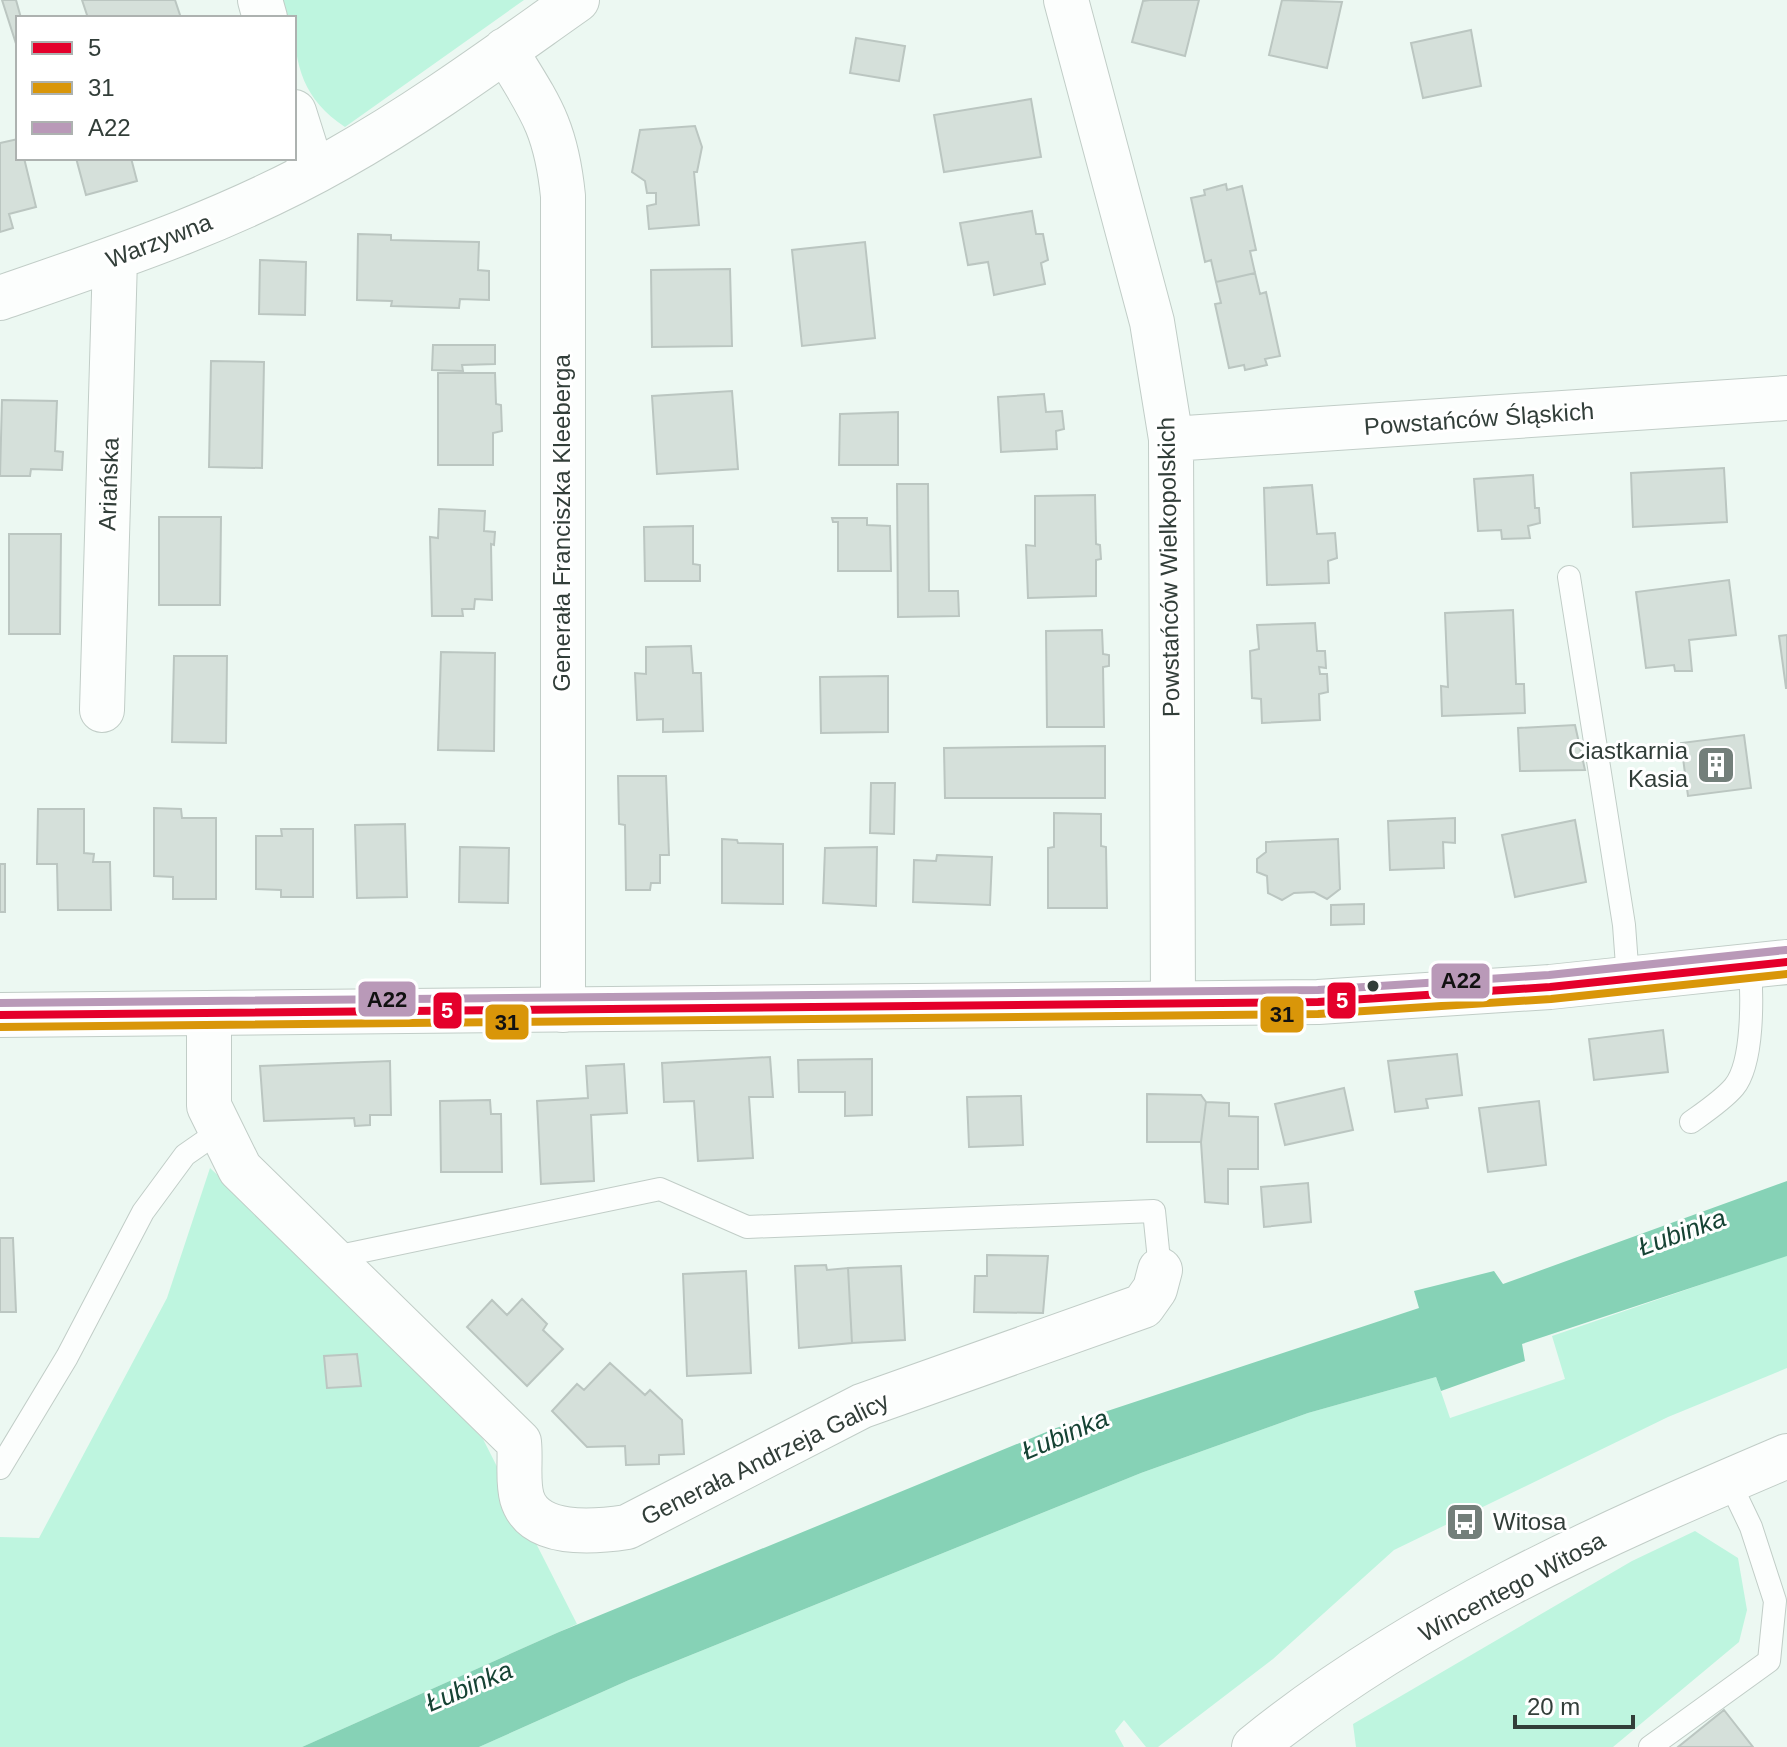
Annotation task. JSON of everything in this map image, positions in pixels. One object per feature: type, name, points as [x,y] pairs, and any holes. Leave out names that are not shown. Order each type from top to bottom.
[{"type":"street","name":"Warzywna","points":[[0,298],[115,259],[248,205],[313,172],[414,114],[577,0]]},
{"type":"street","name":"Powstańców Wielkopolskich","points":[[1066,0],[1152,322],[1171,439],[1173,1003]]},
{"type":"street","name":"Generała Franciszka Kleeberga","points":[[505,50],[546,118],[558,151],[563,196],[563,1010]]},
{"type":"street","points":[[296,118],[313,172]]},
{"type":"street","name":"Ariańska","points":[[102,710],[115,259]]},
{"type":"street","name":"Powstańców Śląskich","points":[[1171,439],[1787,398]]},
{"type":"street","points":[[0,1015],[1173,1003],[1422,996],[1769,964]]},
{"type":"street","name":"Generała Andrzeja Galicy","points":[[209,1013],[209,1106],[240,1169],[519,1442],[520,1487],[524,1503],[536,1518],[556,1527],[603,1531],[627,1527],[862,1406],[1143,1306],[1155,1289],[1160,1270]]},
{"type":"street","name":"Wincentego Witosa","points":[[1268,1743],[1460,1609],[1787,1456]]},
{"type":"lane","points":[[1569,577],[1624,925],[1628,979]]},
{"type":"lane","points":[[1691,1122],[1736,1085],[1748,1039],[1753,999],[1769,964]]},
{"type":"lane","points":[[0,1468],[67,1357],[143,1212],[185,1155],[221,1130]]},
{"type":"lane","points":[[330,1258],[660,1189],[747,1227],[1154,1211],[1160,1270]]},
{"type":"lane","points":[[1650,1747],[1769,1661],[1775,1601],[1751,1527],[1729,1481]]},
{"type":"shaded area","points":[[283,0],[524,0],[345,127],[320,105],[304,80],[296,51],[296,16],[287,16]]},
{"type":"shaded area","points":[[210,1168],[301,1253],[483,1439],[577,1624],[302,1747],[0,1747],[0,1537],[39,1538],[167,1298]]},
{"type":"shaded area","points":[[1787,1255],[1787,1368],[1668,1417],[1394,1550],[1273,1659],[1158,1747],[1146,1747],[1124,1720],[1115,1731],[1124,1747],[479,1747],[629,1680],[1141,1473],[1308,1413],[1436,1377],[1450,1418],[1565,1379],[1552,1336]]},
{"type":"shaded area","points":[[1695,1531],[1738,1558],[1747,1610],[1739,1642],[1613,1747],[1356,1747],[1353,1724],[1632,1561]]},
{"type":"water","name":"Łubinka","points":[[1787,1181],[1787,1256],[1522,1344],[1525,1361],[1441,1391],[1436,1377],[1308,1413],[1141,1473],[629,1680],[479,1747],[302,1747],[559,1632],[1056,1428],[1419,1308],[1414,1291],[1494,1271],[1503,1284]]},
{"type":"building","points":[[2,0],[16,0],[20,16],[16,16],[16,44]]},
{"type":"building","points":[[82,0],[175,0],[180,16],[87,16]]},
{"type":"building","points":[[1199,0],[1185,56],[1132,42],[1143,1]]},
{"type":"building","points":[[1282,0],[1342,2],[1327,68],[1269,55]]},
{"type":"building","points":[[1471,30],[1481,86],[1423,98],[1411,43]]},
{"type":"building","points":[[856,38],[905,46],[899,81],[850,73]]},
{"type":"building","points":[[1031,99],[1041,157],[944,172],[934,115]]},
{"type":"building","points":[[695,126],[702,147],[697,172],[694,172],[699,225],[649,229],[647,206],[656,204],[656,193],[647,193],[645,181],[632,172],[640,130]]},
{"type":"building","points":[[16,139],[16,160],[24,160],[36,207],[9,214],[13,228],[0,232],[0,143]]},
{"type":"building","points":[[77,160],[132,160],[137,181],[86,195]]},
{"type":"building","points":[[1226,184],[1227,190],[1242,186],[1256,250],[1250,251],[1255,273],[1216,282],[1211,260],[1205,262],[1191,198],[1205,195],[1204,190]]},
{"type":"building","points":[[1032,211],[1036,234],[1043,234],[1048,260],[1041,263],[1045,284],[994,295],[988,262],[968,265],[960,223]]},
{"type":"building","points":[[358,234],[391,235],[391,240],[479,242],[478,270],[489,271],[489,300],[460,299],[459,308],[391,306],[392,301],[357,300]]},
{"type":"building","points":[[865,242],[875,338],[802,346],[792,250]]},
{"type":"building","points":[[260,260],[306,262],[305,315],[259,314]]},
{"type":"building","points":[[730,269],[732,346],[652,347],[651,270]]},
{"type":"building","points":[[1255,273],[1260,294],[1266,292],[1280,356],[1265,359],[1267,365],[1245,370],[1244,365],[1229,368],[1215,304],[1221,303],[1216,282]]},
{"type":"building","points":[[433,345],[495,345],[495,364],[462,365],[463,371],[432,370]]},
{"type":"building","points":[[211,361],[264,362],[262,468],[209,467]]},
{"type":"building","points":[[438,373],[495,373],[496,404],[501,405],[502,431],[493,433],[493,465],[438,465]]},
{"type":"building","points":[[732,391],[738,469],[657,474],[652,396]]},
{"type":"building","points":[[1044,394],[1046,412],[1062,411],[1064,429],[1056,431],[1057,449],[1001,452],[998,397]]},
{"type":"building","points":[[2,400],[57,401],[55,451],[63,452],[62,470],[31,469],[30,476],[0,476]]},
{"type":"building","points":[[898,412],[898,465],[839,465],[840,414]]},
{"type":"building","points":[[1724,468],[1727,522],[1633,527],[1631,473]]},
{"type":"building","points":[[1533,475],[1535,508],[1539,508],[1540,523],[1528,526],[1530,538],[1502,539],[1501,530],[1478,531],[1474,479]]},
{"type":"building","points":[[897,484],[928,484],[929,591],[958,591],[959,616],[898,617]]},
{"type":"building","points":[[1312,485],[1317,534],[1335,533],[1337,558],[1328,561],[1329,583],[1267,585],[1264,488]]},
{"type":"building","points":[[1095,495],[1096,544],[1100,545],[1101,559],[1096,560],[1096,596],[1028,598],[1026,545],[1035,546],[1035,496]]},
{"type":"building","points":[[439,509],[485,511],[484,531],[495,532],[494,545],[491,544],[492,600],[475,599],[474,609],[462,609],[463,616],[432,616],[430,537],[438,538]]},
{"type":"building","points":[[159,517],[221,517],[220,605],[159,605]]},
{"type":"building","points":[[832,518],[867,518],[867,525],[890,526],[891,571],[838,571],[838,522],[833,522]]},
{"type":"building","points":[[693,526],[693,564],[700,565],[700,581],[645,581],[644,527]]},
{"type":"building","points":[[9,534],[61,534],[60,634],[9,634]]},
{"type":"building","points":[[1729,580],[1736,635],[1689,640],[1692,671],[1675,671],[1674,665],[1646,668],[1636,592]]},
{"type":"building","points":[[1513,610],[1516,684],[1524,684],[1525,713],[1442,716],[1441,686],[1448,687],[1445,613]]},
{"type":"building","points":[[1315,623],[1317,651],[1325,651],[1326,668],[1319,667],[1320,674],[1327,674],[1328,692],[1319,694],[1320,720],[1262,723],[1261,699],[1252,698],[1250,651],[1259,649],[1257,625]]},
{"type":"building","points":[[1102,630],[1103,654],[1109,655],[1109,666],[1103,667],[1104,727],[1047,727],[1046,631]]},
{"type":"building","points":[[1787,635],[1787,688],[1786,688],[1779,636]]},
{"type":"building","points":[[691,646],[693,673],[701,673],[703,731],[663,732],[663,719],[637,720],[635,673],[646,674],[646,647]]},
{"type":"building","points":[[441,652],[495,653],[494,751],[438,750]]},
{"type":"building","points":[[174,656],[227,656],[226,743],[172,742]]},
{"type":"building","points":[[888,676],[888,732],[821,733],[820,677]]},
{"type":"building","points":[[1575,725],[1585,770],[1520,771],[1518,728]]},
{"type":"building","name":"Ciastkarnia Kasia","points":[[1744,735],[1751,788],[1688,796],[1681,743]]},
{"type":"building","points":[[1105,746],[1105,798],[945,798],[944,748]]},
{"type":"building","points":[[618,776],[666,776],[669,855],[660,855],[660,883],[651,883],[650,890],[626,890],[625,825],[619,824]]},
{"type":"building","points":[[871,783],[895,783],[894,834],[870,833]]},
{"type":"building","points":[[154,808],[181,809],[182,818],[216,818],[216,899],[173,899],[173,877],[154,876]]},
{"type":"building","points":[[38,809],[84,809],[84,853],[94,854],[93,862],[110,862],[111,910],[58,910],[57,864],[37,864]]},
{"type":"building","points":[[1054,813],[1101,814],[1101,846],[1106,847],[1107,908],[1048,908],[1048,848],[1054,847]]},
{"type":"building","points":[[1455,818],[1455,843],[1443,842],[1444,868],[1390,870],[1388,821]]},
{"type":"building","points":[[1575,820],[1586,882],[1515,897],[1502,835]]},
{"type":"building","points":[[405,824],[407,897],[357,898],[355,825]]},
{"type":"building","points":[[281,829],[313,829],[313,897],[281,897],[281,890],[256,889],[256,836],[282,836]]},
{"type":"building","points":[[722,839],[737,840],[738,843],[783,844],[783,904],[722,903]]},
{"type":"building","points":[[1338,839],[1340,889],[1327,899],[1314,892],[1294,893],[1282,900],[1268,893],[1267,876],[1257,872],[1257,859],[1266,852],[1266,842]]},
{"type":"building","points":[[460,847],[509,848],[508,903],[459,902]]},
{"type":"building","points":[[877,847],[876,906],[823,903],[825,848]]},
{"type":"building","points":[[937,855],[992,857],[990,905],[913,902],[914,860],[936,861]]},
{"type":"building","points":[[0,864],[5,864],[5,912],[0,912]]},
{"type":"building","points":[[1364,904],[1364,924],[1331,925],[1331,905]]},
{"type":"building","points":[[1663,1030],[1668,1072],[1594,1080],[1589,1039]]},
{"type":"building","points":[[1457,1054],[1462,1095],[1426,1099],[1428,1108],[1395,1112],[1388,1061]]},
{"type":"building","points":[[770,1057],[773,1097],[749,1097],[753,1158],[698,1161],[694,1101],[664,1102],[662,1063]]},
{"type":"building","points":[[872,1059],[872,1115],[845,1116],[845,1092],[799,1092],[798,1060]]},
{"type":"building","points":[[390,1061],[391,1115],[370,1115],[370,1125],[355,1126],[354,1118],[264,1121],[260,1066]]},
{"type":"building","points":[[624,1064],[627,1113],[591,1115],[594,1181],[541,1184],[537,1101],[588,1098],[586,1066]]},
{"type":"building","points":[[1344,1088],[1353,1130],[1285,1145],[1275,1104]]},
{"type":"building","points":[[1147,1094],[1201,1095],[1206,1102],[1201,1142],[1147,1142]]},
{"type":"building","points":[[1021,1096],[1023,1145],[969,1147],[967,1097]]},
{"type":"building","points":[[490,1100],[491,1114],[501,1114],[502,1172],[441,1172],[440,1101]]},
{"type":"building","points":[[1539,1101],[1546,1165],[1488,1172],[1479,1108]]},
{"type":"building","points":[[1206,1102],[1229,1103],[1229,1116],[1258,1117],[1258,1169],[1228,1169],[1228,1204],[1205,1202],[1201,1142]]},
{"type":"building","points":[[1308,1183],[1311,1222],[1264,1227],[1261,1187]]},
{"type":"building","points":[[0,1238],[13,1238],[16,1312],[0,1312]]},
{"type":"building","points":[[987,1255],[1048,1256],[1043,1313],[974,1312],[975,1276],[987,1276]]},
{"type":"building","points":[[826,1265],[827,1270],[848,1268],[852,1343],[799,1348],[795,1266]]},
{"type":"building","points":[[901,1266],[905,1340],[852,1343],[848,1268]]},
{"type":"building","points":[[746,1271],[751,1373],[687,1376],[683,1274]]},
{"type":"building","points":[[522,1299],[547,1324],[543,1330],[563,1349],[527,1386],[467,1327],[492,1300],[507,1315]]},
{"type":"building","points":[[357,1354],[361,1386],[327,1388],[324,1356]]},
{"type":"building","points":[[610,1363],[645,1395],[650,1390],[682,1420],[684,1454],[659,1455],[659,1464],[626,1465],[625,1446],[587,1447],[552,1411],[577,1384],[584,1390]]},
{"type":"building","points":[[1724,1710],[1753,1747],[1678,1747]]},
{"type":"transit line","name":"A22","points":[[0,1003],[1318,990],[1549,975],[1786,950]]},
{"type":"transit line","name":"5","points":[[0,1015],[1318,1002],[1550,987],[1787,962]]},
{"type":"transit line","name":"31","points":[[0,1027],[1318,1014],[1551,999],[1787,974]]},
{"type":"place","name":"Ciastkarnia Kasia","points":[[1716,765]]},
{"type":"place","name":"Witosa","points":[[1465,1522]]}]
